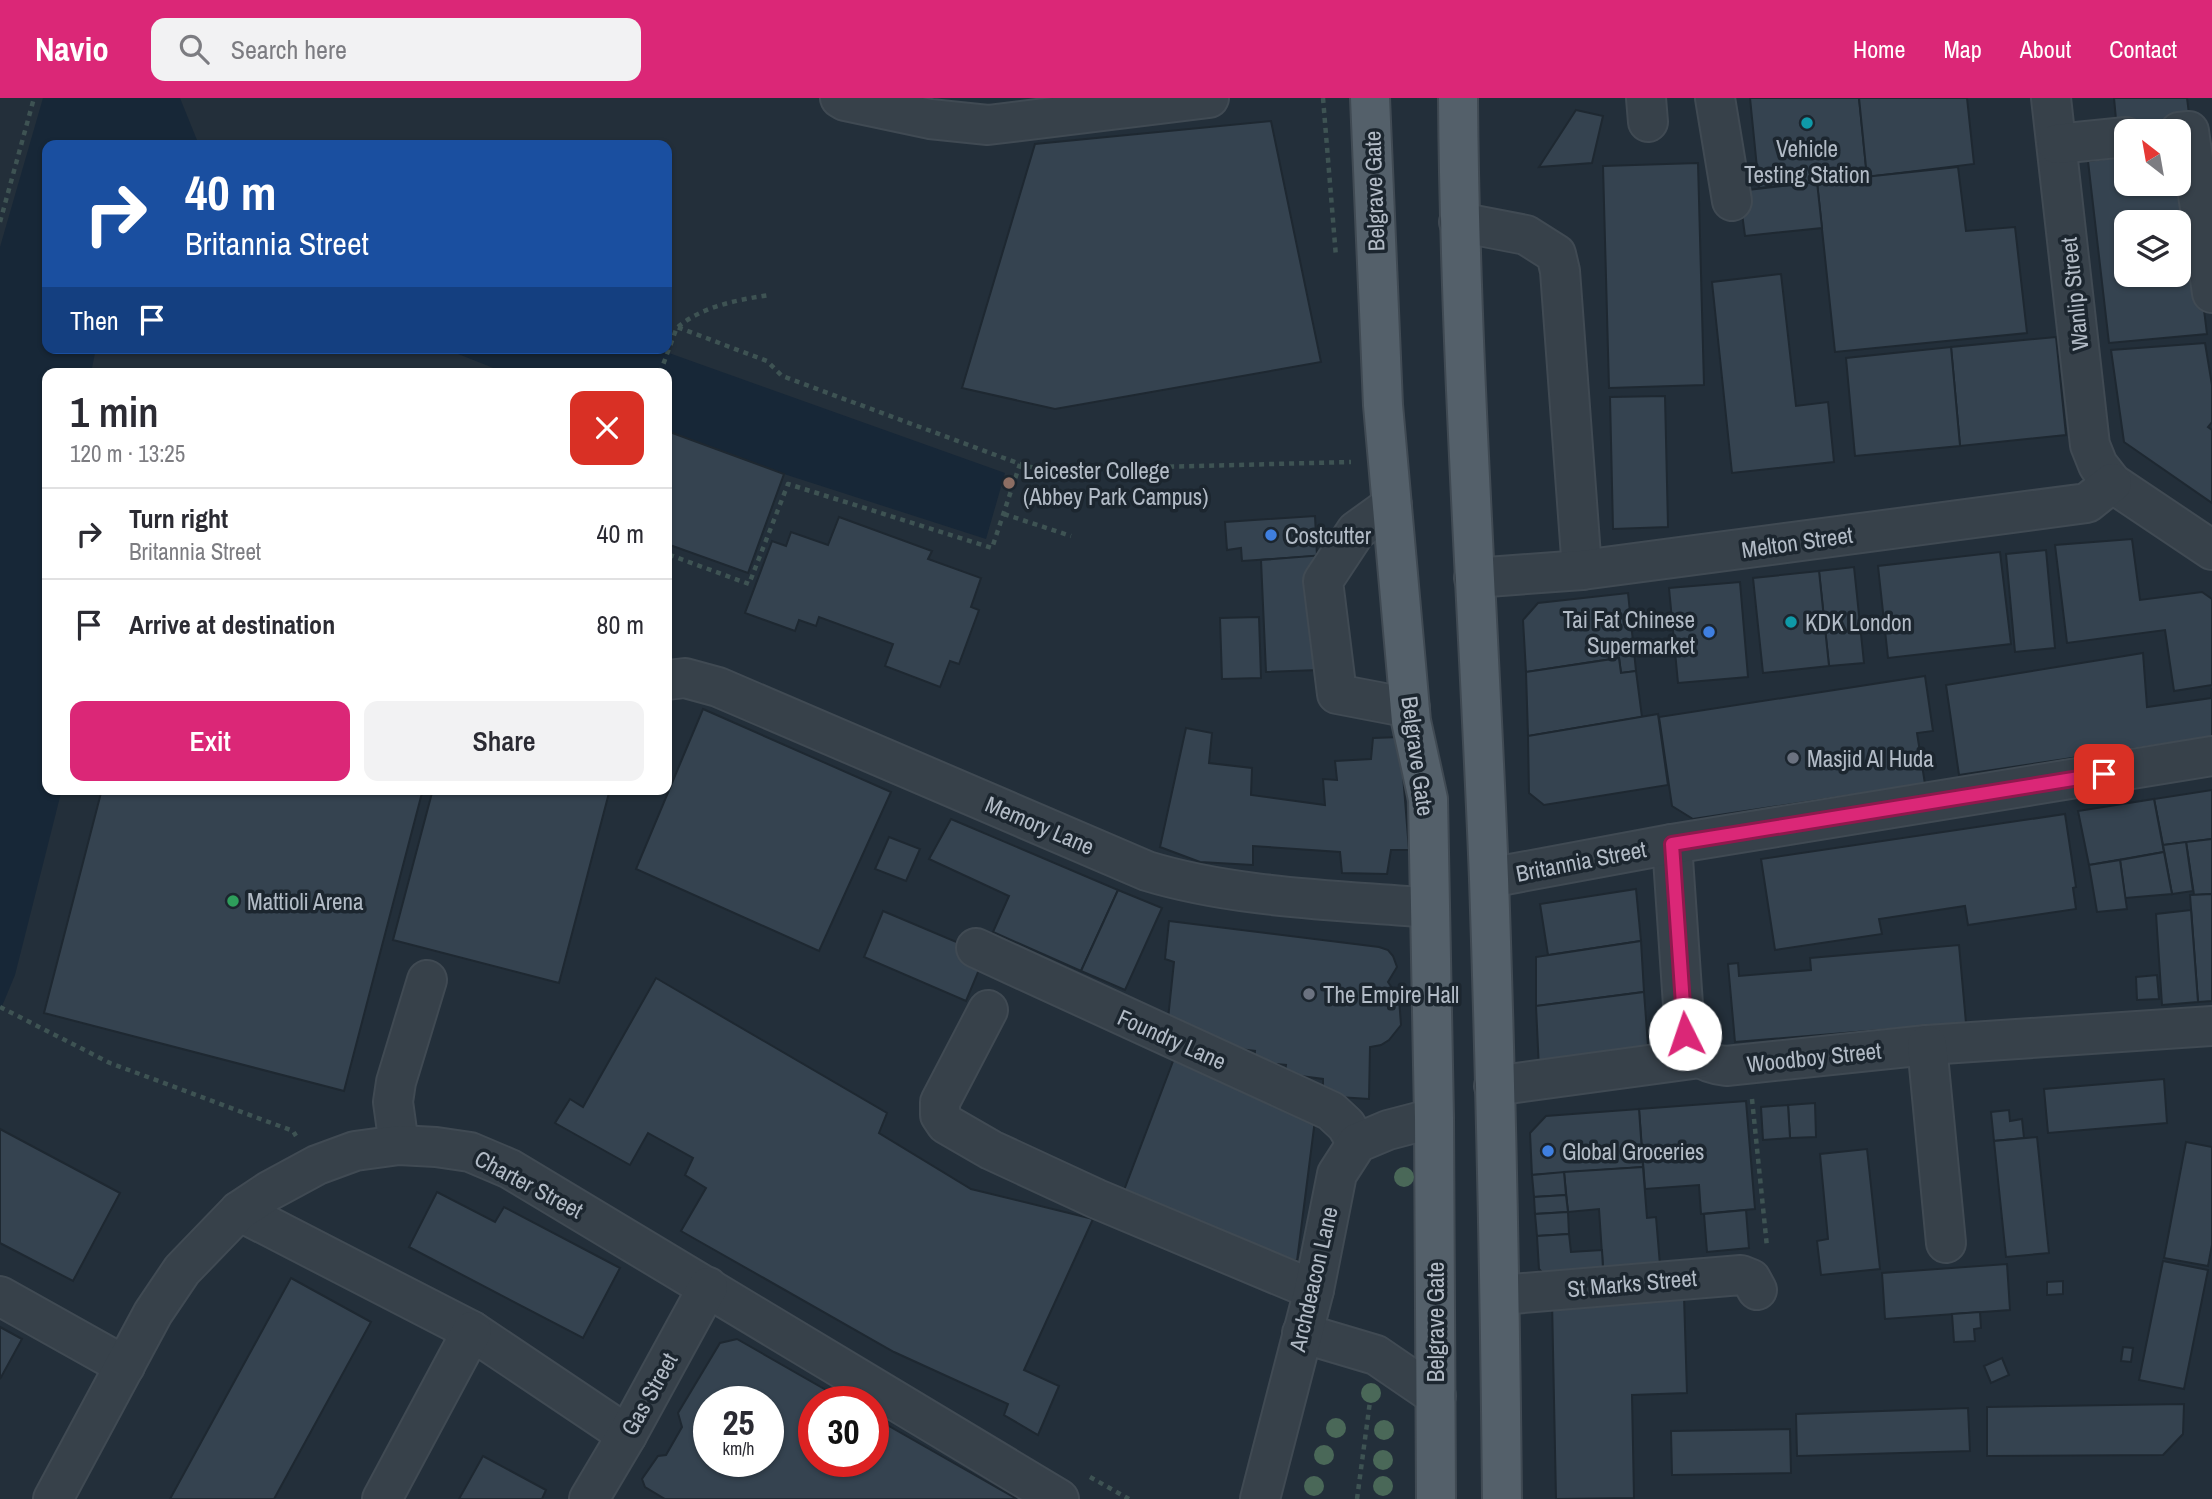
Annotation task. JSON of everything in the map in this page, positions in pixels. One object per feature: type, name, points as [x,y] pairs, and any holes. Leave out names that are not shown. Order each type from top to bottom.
[{"type":"main road","name":"Belgrave Gate","points":[[1370,98],[1383,405],[1410,708],[1427,799],[1434,1118],[1436,1499]]},
{"type":"main road","points":[[1458,98],[1460,222],[1474,578],[1489,878],[1500,1295],[1502,1499]]},
{"type":"street","points":[[840,98],[845,102],[930,118],[988,125],[1209,98]]},
{"type":"street","points":[[1715,98],[1732,201]]},
{"type":"street","name":"Wanlip Street","points":[[2051,98],[2090,445],[2098,465],[2112,483]]},
{"type":"street","points":[[2057,144],[2114,139]]},
{"type":"street","points":[[2191,145],[2212,293]]},
{"type":"street","points":[[1460,222],[1526,235],[1556,254],[1560,271],[1582,570]]},
{"type":"street","points":[[2112,483],[2212,550]]},
{"type":"street","name":"Melton Street","points":[[1474,578],[1582,570],[2087,503],[2112,483]]},
{"type":"street","points":[[1392,505],[1356,531],[1323,581],[1337,694],[1410,708]]},
{"type":"street","name":"Memory Lane","points":[[673,671],[718,687],[1160,875],[1185,883],[1430,908]]},
{"type":"street","name":"Britannia Street","points":[[1489,878],[1672,844],[2212,756]]},
{"type":"street","points":[[1672,844],[1685,1034],[1690,1047],[1700,1058]]},
{"type":"street","name":"Foundry Lane","points":[[976,948],[1331,1111],[1346,1125],[1357,1143]]},
{"type":"street","points":[[399,1145],[393,1102],[396,1082],[427,980]]},
{"type":"street","points":[[988,1010],[940,1102],[940,1115],[946,1124],[991,1150],[1097,1199],[1314,1290]]},
{"type":"street","name":"Woodboy Street","points":[[1494,1086],[1700,1058],[1709,1064],[1726,1066],[1927,1045],[2212,1026]]},
{"type":"street","points":[[1927,1045],[1946,1243]]},
{"type":"street","points":[[1357,1143],[1388,1130],[1434,1118]]},
{"type":"street","name":"Archdeacon Lane","points":[[1259,1499],[1314,1290],[1337,1174],[1357,1143]]},
{"type":"street","name":"Charter Street","points":[[53,1499],[153,1313],[182,1270],[239,1211],[268,1191],[317,1165],[355,1151],[399,1145],[470,1152],[510,1169],[1059,1499]]},
{"type":"street","points":[[239,1211],[472,1331],[627,1435]]},
{"type":"street","name":"St Marks Street","points":[[1500,1295],[1741,1275],[1754,1285]]},
{"type":"street","name":"Gas Street","points":[[589,1499],[708,1287]]},
{"type":"street","points":[[0,1296],[125,1366]]},
{"type":"street","points":[[382,1499],[472,1331]]},
{"type":"street","points":[[1302,1333],[1376,1355],[1436,1396]]},
{"type":"path","points":[[0,222],[34,98]]},
{"type":"path","points":[[672,340],[677,327],[686,320],[731,300],[769,295]]},
{"type":"path","points":[[677,327],[767,361],[782,376],[1042,470],[1356,462]]},
{"type":"path","points":[[672,556],[749,584],[788,484],[992,548],[1020,464]]},
{"type":"path","points":[[1004,514],[1071,536]]},
{"type":"path","points":[[0,1007],[110,1063],[293,1131],[317,1165]]},
{"type":"path","points":[[1752,1063],[1752,1097],[1770,1273],[1754,1285]]},
{"type":"path","points":[[1357,1499],[1372,1383]]},
{"type":"water","points":[[43,98],[180,98],[197,140],[42,140],[42,354],[95,354],[92,368],[42,368],[42,795],[60,795],[15,975],[0,1011],[0,247]]},
{"type":"water","points":[[458,354],[672,354],[1005,473],[986,539],[784,474],[672,433],[672,368],[493,368]]},
{"type":"building","name":"Vehicle Testing Station","points":[[1750,98],[1859,98],[1867,177],[1759,188]]},
{"type":"building","points":[[1859,98],[1967,98],[1974,164],[1867,177]]},
{"type":"building","points":[[2114,98],[2187,98],[2190,119],[2116,119]]},
{"type":"building","points":[[1576,110],[1603,116],[1592,163],[1539,167]]},
{"type":"building","points":[[1271,121],[1321,362],[1055,409],[962,388],[1035,144]]},
{"type":"building","points":[[2114,158],[2114,196],[2190,196],[2207,334],[2109,343],[2088,161]]},
{"type":"building","points":[[1698,163],[1704,385],[1609,388],[1603,166]]},
{"type":"building","points":[[1958,167],[1966,231],[2015,227],[2027,333],[1835,352],[1817,182]]},
{"type":"building","points":[[1817,182],[1822,228],[1745,236],[1739,191]]},
{"type":"building","points":[[1781,274],[1796,406],[1828,402],[1834,462],[1732,473],[1712,282]]},
{"type":"building","points":[[2056,337],[2066,435],[1960,446],[1951,347]]},
{"type":"building","points":[[2205,343],[2212,385],[2212,422],[2208,427],[2212,430],[2212,503],[2124,442],[2111,350]]},
{"type":"building","points":[[1951,347],[1960,446],[1855,456],[1846,358]]},
{"type":"building","points":[[1665,396],[1668,527],[1613,529],[1610,397]]},
{"type":"building","points":[[672,433],[784,474],[748,573],[672,546]]},
{"type":"building","name":"Costcutter","points":[[1315,516],[1317,556],[1242,561],[1241,548],[1227,550],[1225,522]]},
{"type":"building","points":[[839,517],[932,551],[928,559],[981,578],[971,607],[979,610],[959,664],[950,661],[940,687],[885,666],[893,644],[819,617],[816,626],[799,620],[795,631],[745,613],[772,541],[786,546],[791,532],[828,545]]},
{"type":"building","points":[[2132,539],[2140,600],[2202,592],[2212,599],[2212,685],[2174,691],[2165,630],[2067,643],[2055,545]]},
{"type":"building","points":[[2046,550],[2055,648],[2015,652],[2006,554]]},
{"type":"building","points":[[2000,552],[2011,644],[1888,658],[1878,566]]},
{"type":"building","points":[[1324,555],[1326,588],[1344,587],[1347,669],[1266,672],[1261,560]]},
{"type":"building","points":[[1854,567],[1864,663],[1829,666],[1819,571]]},
{"type":"building","name":"KDK London","points":[[1819,571],[1829,666],[1763,673],[1753,578]]},
{"type":"building","name":"Tai Fat Chinese Supermarket","points":[[1740,582],[1748,677],[1678,683],[1669,588]]},
{"type":"building","points":[[1628,593],[1636,671],[1621,673],[1619,658],[1526,672],[1523,620],[1538,603]]},
{"type":"building","points":[[1259,617],[1261,678],[1222,679],[1220,618]]},
{"type":"building","points":[[2143,653],[2147,707],[2211,698],[2212,688],[2212,737],[1959,775],[1946,685]]},
{"type":"building","points":[[1619,658],[1621,673],[1636,671],[1642,717],[1528,736],[1526,672]]},
{"type":"building","name":"Masjid Al Huda","points":[[1925,676],[1933,731],[1917,733],[1925,784],[1693,819],[1672,806],[1659,717]]},
{"type":"building","points":[[703,709],[891,792],[819,951],[636,869],[667,795],[672,795],[672,783]]},
{"type":"building","points":[[1658,714],[1668,785],[1544,805],[1529,793],[1528,736]]},
{"type":"building","points":[[1186,728],[1212,733],[1209,763],[1252,768],[1251,795],[1325,805],[1323,779],[1337,780],[1335,761],[1371,759],[1373,738],[1400,737],[1409,850],[1391,850],[1387,874],[1342,873],[1340,852],[1253,846],[1253,865],[1200,862],[1160,847]]},
{"type":"building","points":[[2212,790],[2212,839],[2163,845],[2154,799]]},
{"type":"building","name":"Mattioli Arena","points":[[100,795],[421,795],[344,1091],[44,1013]]},
{"type":"building","name":"Mattioli Arena","points":[[431,795],[608,795],[559,983],[393,940]]},
{"type":"building","points":[[2154,799],[2164,852],[2089,865],[2078,811]]},
{"type":"building","points":[[2065,814],[2076,887],[2073,888],[2076,909],[1968,925],[1965,906],[1879,919],[1882,934],[1775,950],[1761,859]]},
{"type":"building","points":[[951,819],[1118,890],[1081,971],[993,932],[1009,896],[929,859]]},
{"type":"building","points":[[889,837],[920,849],[906,881],[875,869]]},
{"type":"building","points":[[2212,839],[2212,894],[2194,895],[2186,842]]},
{"type":"building","points":[[2186,842],[2193,891],[2172,894],[2163,845]]},
{"type":"building","points":[[2164,852],[2172,894],[2125,898],[2120,860]]},
{"type":"building","points":[[2120,860],[2127,909],[2097,912],[2089,865]]},
{"type":"building","points":[[1636,889],[1641,941],[1548,955],[1540,904]]},
{"type":"building","points":[[1118,890],[1162,908],[1125,990],[1081,971]]},
{"type":"building","points":[[2212,894],[2212,1001],[2198,1002],[2190,895]]},
{"type":"building","points":[[2191,910],[2198,1002],[2162,1005],[2156,914]]},
{"type":"building","points":[[883,911],[966,946],[981,965],[966,1001],[864,957]]},
{"type":"building","points":[[1169,921],[1388,950],[1397,967],[1388,982],[1399,998],[1401,1025],[1389,1040],[1370,1047],[1369,1099],[1323,1096],[1323,1079],[1285,1074],[1286,1065],[1254,1062],[1255,1051],[1214,1046],[1168,1019],[1174,962],[1165,959]]},
{"type":"building","points":[[1641,941],[1644,992],[1536,1006],[1536,957]]},
{"type":"building","points":[[1959,945],[1966,1023],[1735,1042],[1728,964],[1738,963],[1739,976],[1811,970],[1810,958]]},
{"type":"building","points":[[2157,975],[2159,999],[2137,1000],[2136,977]]},
{"type":"building","points":[[656,978],[887,1113],[879,1133],[971,1189],[1093,1219],[1024,1370],[1059,1386],[1038,1435],[1004,1415],[1008,1404],[894,1352],[681,1231],[706,1188],[685,1175],[693,1158],[648,1133],[630,1165],[555,1123],[570,1099],[583,1107]]},
{"type":"building","points":[[1644,992],[1649,1059],[1539,1069],[1536,1006]]},
{"type":"building","points":[[1178,1048],[1316,1112],[1297,1261],[1265,1254],[1123,1193]]},
{"type":"building","points":[[2164,1079],[2167,1123],[2048,1133],[2044,1089]]},
{"type":"building","points":[[1746,1101],[1755,1209],[1701,1214],[1699,1185],[1645,1189],[1639,1109]]},
{"type":"building","points":[[1815,1103],[1816,1137],[1790,1138],[1788,1105]]},
{"type":"building","points":[[1788,1105],[1790,1138],[1763,1140],[1761,1107]]},
{"type":"building","points":[[1639,1109],[1643,1167],[1532,1175],[1530,1133],[1546,1116]]},
{"type":"building","points":[[2009,1110],[2010,1121],[2022,1119],[2024,1138],[1994,1141],[1991,1112]]},
{"type":"building","points":[[0,1129],[120,1193],[73,1281],[0,1243]]},
{"type":"building","points":[[2037,1137],[2049,1253],[2006,1257],[1994,1141]]},
{"type":"building","points":[[2186,1142],[2212,1147],[2212,1245],[2208,1266],[2164,1258]]},
{"type":"building","points":[[1867,1149],[1880,1269],[1821,1275],[1817,1241],[1828,1239],[1820,1154]]},
{"type":"building","points":[[1643,1167],[1647,1218],[1656,1217],[1660,1265],[1603,1269],[1599,1209],[1568,1212],[1564,1172]]},
{"type":"building","points":[[1564,1172],[1566,1195],[1534,1197],[1532,1175]]},
{"type":"building","points":[[437,1192],[495,1222],[504,1207],[620,1268],[583,1338],[409,1247]]},
{"type":"building","points":[[1566,1195],[1568,1212],[1535,1214],[1534,1197]]},
{"type":"building","points":[[1746,1210],[1749,1248],[1707,1252],[1704,1214]]},
{"type":"building","points":[[1568,1212],[1569,1234],[1537,1236],[1535,1214]]},
{"type":"building","points":[[1569,1234],[1571,1252],[1602,1250],[1603,1269],[1544,1274],[1539,1269],[1537,1236]]},
{"type":"building","points":[[2163,1261],[2208,1270],[2184,1389],[2139,1380]]},
{"type":"building","points":[[2007,1264],[2010,1310],[1885,1319],[1882,1273]]},
{"type":"building","points":[[291,1278],[371,1322],[274,1499],[170,1499]]},
{"type":"building","points":[[2063,1281],[2063,1294],[2047,1295],[2047,1282]]},
{"type":"building","points":[[1684,1296],[1687,1393],[1632,1395],[1634,1498],[1556,1499],[1552,1300]]},
{"type":"building","points":[[1980,1312],[1981,1328],[1974,1329],[1975,1341],[1954,1342],[1952,1314]]},
{"type":"building","points":[[0,1327],[22,1339],[0,1379]]},
{"type":"building","points":[[737,1339],[819,1386],[798,1386],[798,1477],[889,1477],[889,1426],[1017,1499],[665,1499],[645,1487],[642,1479],[658,1456],[666,1455],[682,1427],[678,1413],[693,1388],[693,1477],[784,1477],[784,1386],[694,1386],[720,1343]]},
{"type":"building","points":[[2123,1347],[2133,1348],[2131,1362],[2121,1361]]},
{"type":"building","points":[[2002,1358],[2009,1375],[1991,1383],[1984,1366]]},
{"type":"building","points":[[2184,1404],[2183,1434],[2163,1455],[1987,1456],[1987,1407]]},
{"type":"building","points":[[1968,1408],[1970,1451],[1797,1456],[1796,1414]]},
{"type":"building","points":[[1790,1429],[1791,1473],[1672,1475],[1671,1431]]},
{"type":"building","points":[[483,1456],[546,1490],[542,1499],[459,1499]]},
{"type":"place","name":"Vehicle Testing Station","points":[[1807,123]]},
{"type":"place","name":"Leicester College (Abbey Park Campus)","points":[[1009,483]]},
{"type":"place","name":"Costcutter","points":[[1271,535]]},
{"type":"place","name":"KDK London","points":[[1791,622]]},
{"type":"place","name":"Tai Fat Chinese Supermarket","points":[[1709,632]]},
{"type":"place","name":"Masjid Al Huda","points":[[1793,758]]},
{"type":"place","name":"Mattioli Arena","points":[[233,901]]},
{"type":"place","name":"The Empire Hall","points":[[1309,994]]},
{"type":"place","name":"Global Groceries","points":[[1548,1151]]},
{"type":"route","points":[[1685,1034],[1672,844],[2104,774]]}]
